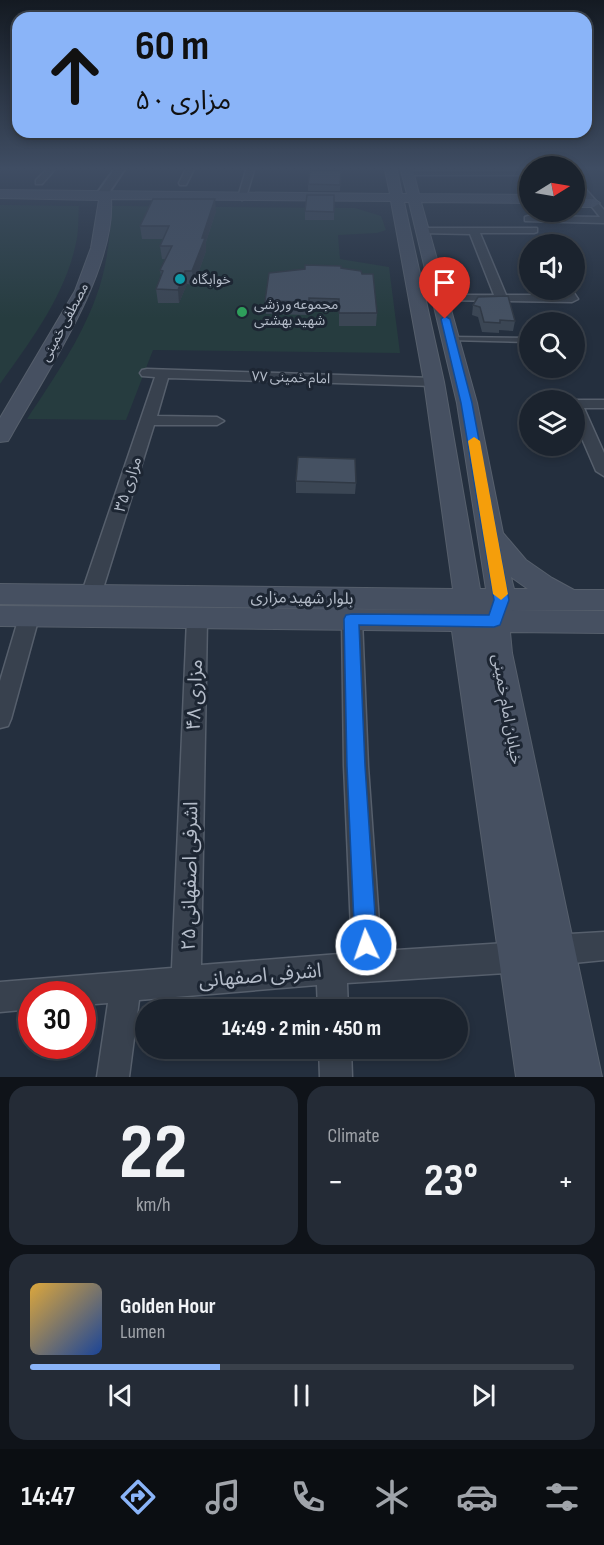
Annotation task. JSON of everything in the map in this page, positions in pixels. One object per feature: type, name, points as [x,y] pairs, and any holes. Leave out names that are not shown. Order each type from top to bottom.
[{"type":"main road","name":"مصطفی خمینی","points":[[0,436],[83,291],[98,248],[101,217]]},
{"type":"main road","name":"خیابان امام خمینی","points":[[410,217],[434,382],[467,581],[466,610],[539,1077]]},
{"type":"main road","name":"خیابان امام خمینی","points":[[417,217],[423,231],[467,403],[490,535],[498,611],[497,653],[579,1077]]},
{"type":"main road","points":[[490,535],[510,562],[533,582],[571,600]]},
{"type":"main road","name":"بلوار شهید مزاری","points":[[0,594],[91,595],[498,611],[604,622]]},
{"type":"main road","name":"بلوار شهید مزاری","points":[[498,611],[571,600],[604,600]]},
{"type":"main road","name":"بلوار شهید مزاری","points":[[0,616],[352,619],[466,610]]},
{"type":"street","points":[[423,231],[536,233],[528,219],[572,217]]},
{"type":"street","points":[[474,231],[501,298]]},
{"type":"street","points":[[440,298],[519,297]]},
{"type":"street","name":"امام خمینی ۷۷","points":[[155,373],[434,382]]},
{"type":"street","name":"مزاری ۳۵","points":[[91,595],[148,420],[155,373]]},
{"type":"street","points":[[585,404],[604,404]]},
{"type":"street","points":[[148,420],[217,421]]},
{"type":"street","points":[[585,427],[604,471]]},
{"type":"street","points":[[0,719],[29,616]]},
{"type":"street","name":"مزاری ۴۸","points":[[191,770],[197,619]]},
{"type":"street","points":[[352,619],[356,766],[367,968]]},
{"type":"street","name":"اشرفی اصفهانی ۲۵","points":[[186,981],[191,770]]},
{"type":"street","points":[[553,950],[604,946]]},
{"type":"street","name":"اشرفی اصفهانی","points":[[0,997],[331,969],[519,957]]},
{"type":"street","points":[[331,969],[332,999]]},
{"type":"street","points":[[113,1077],[126,986]]},
{"type":"street","points":[[335,1059],[336,1077]]},
{"type":"lane","points":[[451,339],[519,340]]},
{"type":"green space","points":[[0,217],[79,217],[77,238],[64,281],[46,317],[0,384]]},
{"type":"green space","name":"مجموعه ورزشی شهید بهشتی","points":[[111,217],[381,217],[386,230],[377,233],[338,235],[340,259],[389,267],[400,353],[153,350],[126,420],[27,419],[74,345],[96,297],[103,275]]},
{"type":"building","points":[[144,217],[209,217],[202,238],[205,238],[192,271],[185,271],[178,290],[156,289],[163,271],[160,270],[172,246],[160,246],[169,226],[140,226]]},
{"type":"building","points":[[305,265],[341,266],[341,268],[361,271],[362,274],[373,274],[377,313],[339,313],[339,299],[309,298],[309,302],[265,301],[269,273],[305,269]]},
{"type":"building","points":[[508,296],[515,321],[484,322],[480,307],[473,305],[478,297]]},
{"type":"building","points":[[298,457],[355,459],[356,483],[296,481]]},
{"type":"slow traffic","points":[[474,441],[501,594]]},
{"type":"place","name":"خوابگاه","points":[[180,279]]},
{"type":"place","name":"مجموعه ورزشی شهید بهشتی","points":[[242,312]]},
{"type":"route","points":[[366,945],[356,766],[352,619],[494,621],[502,600],[467,403],[445,319]]}]
